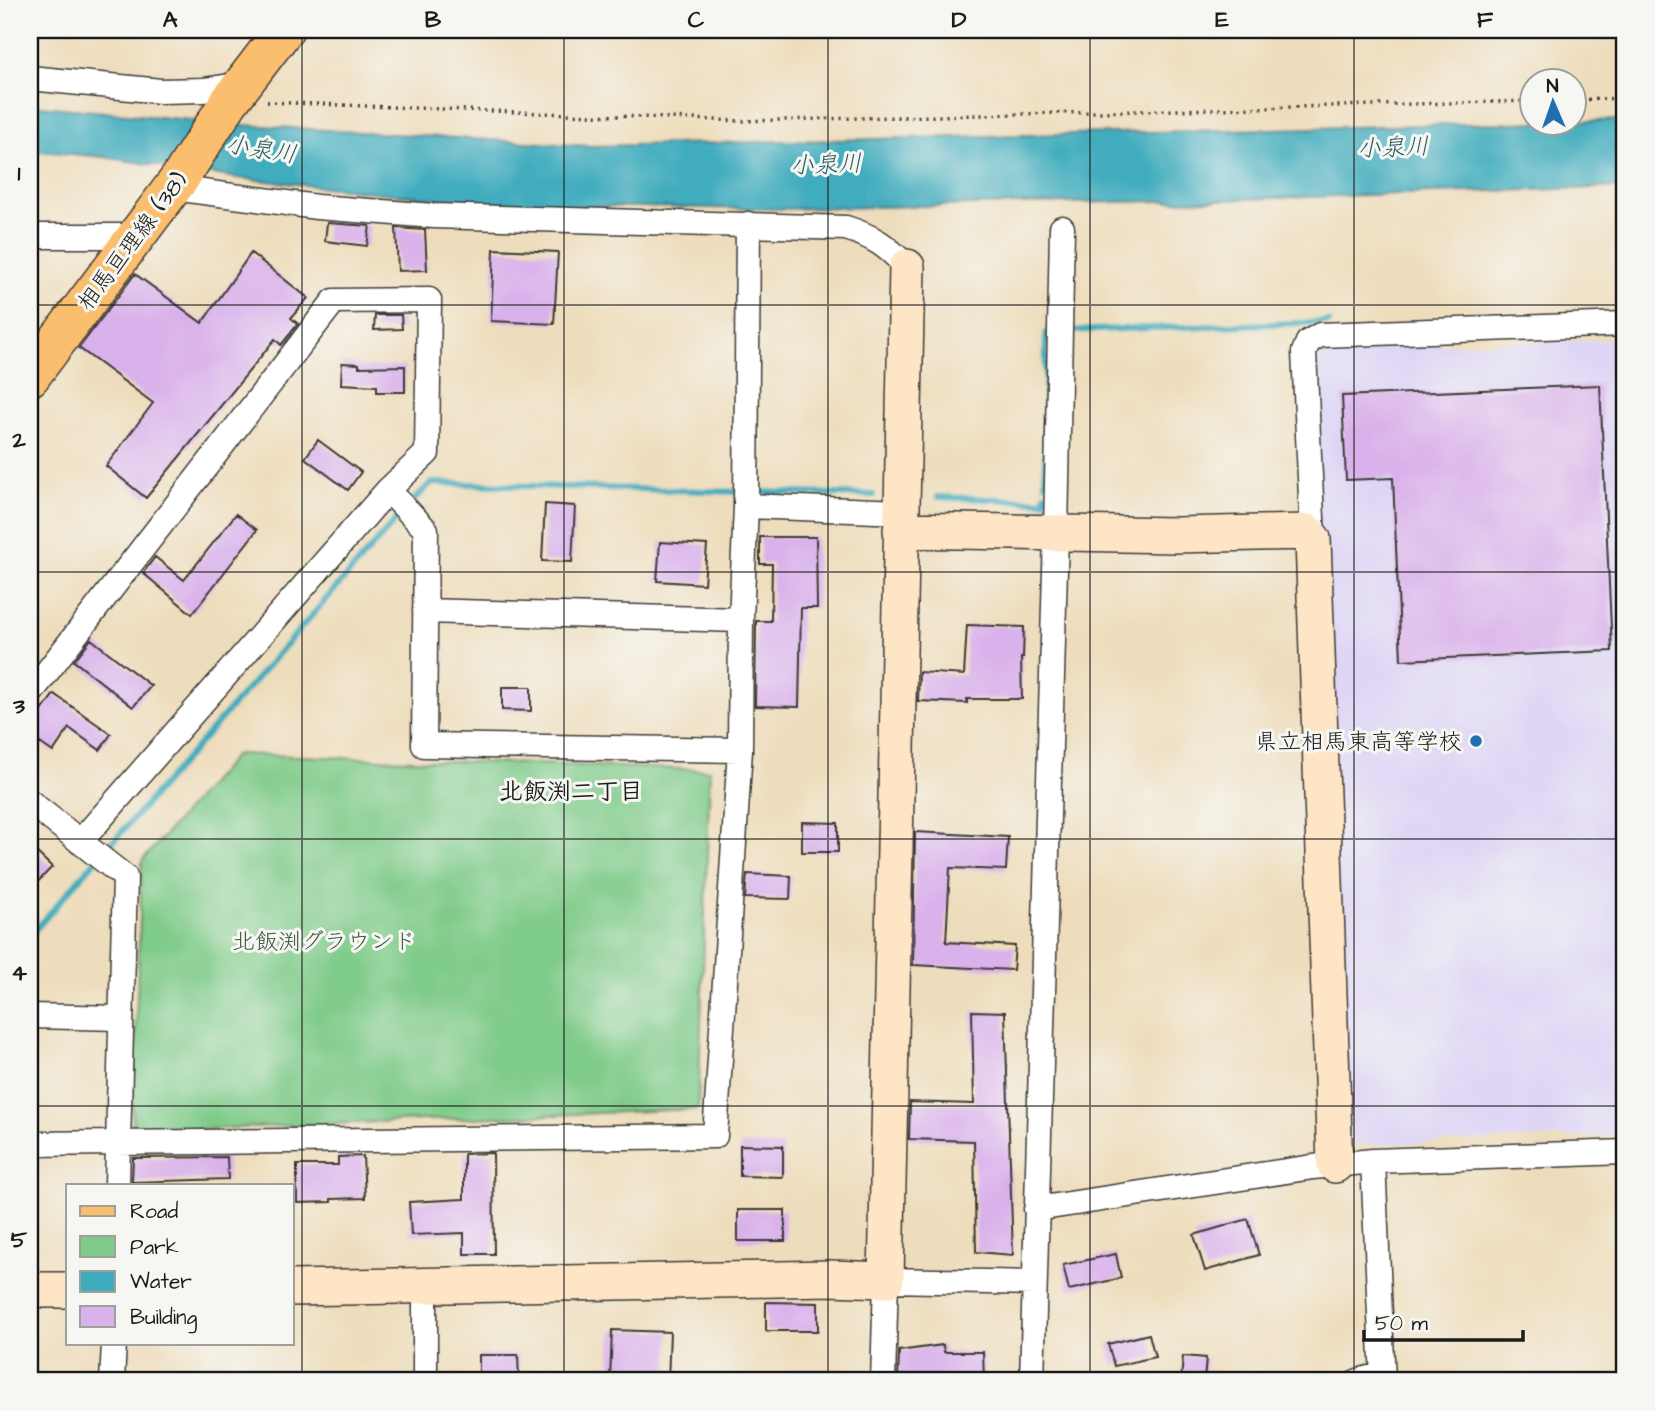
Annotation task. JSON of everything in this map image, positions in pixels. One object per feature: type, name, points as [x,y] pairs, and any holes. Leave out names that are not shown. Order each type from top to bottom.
[{"type":"main road","name":"相馬亘理線 (38)","points":[[30,377],[176,183],[236,93],[284,30]]},
{"type":"street","points":[[30,78],[161,91],[204,90],[236,93]]},
{"type":"street","points":[[176,183],[317,207],[434,216],[846,228],[872,237],[890,249],[907,267],[884,1381]]},
{"type":"street","points":[[30,1144],[715,1136],[740,750],[746,496],[748,224]]},
{"type":"street","points":[[1032,1381],[1062,228]]},
{"type":"street","points":[[30,236],[136,236]]},
{"type":"street","points":[[30,694],[334,301],[429,300],[427,453],[84,846]]},
{"type":"street","points":[[1335,1165],[1304,352],[1308,342],[1320,335],[1625,324]]},
{"type":"street","points":[[391,493],[426,530],[424,744],[740,750]]},
{"type":"street","points":[[746,496],[901,521],[1056,534],[1307,532],[1313,539]]},
{"type":"street","points":[[425,611],[741,620]]},
{"type":"street","points":[[30,803],[125,877],[117,1184]]},
{"type":"street","points":[[30,1016],[121,1018]]},
{"type":"street","points":[[1036,1209],[1373,1161],[1625,1152]]},
{"type":"street","points":[[1358,1381],[1383,1378],[1373,1161]]},
{"type":"street","points":[[294,1288],[830,1278],[1034,1283]]},
{"type":"street","points":[[425,1287],[425,1381]]},
{"type":"street","points":[[30,1290],[66,1290]]},
{"type":"street","points":[[112,1381],[114,1344]]},
{"type":"path","points":[[236,93],[268,103],[741,121],[1518,101]]},
{"type":"path","points":[[1588,100],[1625,99]]},
{"type":"shaded area","name":"県立相馬東高等学校","points":[[1625,339],[1625,1135],[1341,1146],[1311,348]]},
{"type":"green space","name":"北飯渕グラウンド","points":[[236,754],[710,770],[698,1109],[132,1132],[142,861]]},
{"type":"water","name":"小泉川","points":[[30,105],[245,125],[591,146],[1518,123],[1518,136],[1588,136],[1588,121],[1625,120],[1625,187],[1214,200],[778,209],[499,205],[237,178],[104,157],[30,150]]},
{"type":"building","points":[[327,223],[370,226],[367,246],[325,241]]},
{"type":"building","points":[[396,228],[425,230],[427,270],[398,271]]},
{"type":"building","points":[[494,249],[558,252],[554,324],[491,321]]},
{"type":"building","points":[[251,253],[308,298],[291,318],[298,324],[281,345],[275,339],[146,498],[106,466],[153,403],[79,348],[135,274],[202,323]]},
{"type":"building","points":[[375,315],[401,315],[402,329],[374,330]]},
{"type":"building","points":[[342,363],[359,364],[359,367],[405,366],[405,392],[377,392],[377,386],[341,384]]},
{"type":"building","points":[[1600,385],[1612,651],[1401,660],[1393,478],[1346,480],[1342,396]]},
{"type":"building","points":[[318,440],[361,472],[348,490],[305,458]]},
{"type":"building","points":[[545,504],[575,506],[572,562],[542,561]]},
{"type":"building","points":[[236,514],[257,530],[192,614],[143,573],[155,557],[184,580]]},
{"type":"building","points":[[760,537],[816,537],[817,608],[801,608],[799,707],[755,706],[756,621],[771,621],[772,564],[760,564]]},
{"type":"building","points":[[660,542],[707,545],[704,584],[657,581]]},
{"type":"building","points":[[967,625],[1024,627],[1021,658],[1022,699],[967,699],[967,703],[918,701],[919,672],[964,675]]},
{"type":"building","points":[[91,639],[151,686],[133,707],[74,661]]},
{"type":"building","points":[[502,687],[531,687],[531,711],[502,710]]},
{"type":"building","points":[[54,694],[111,734],[100,750],[69,728],[53,752],[40,743],[30,755],[30,713],[37,718]]},
{"type":"building","points":[[802,822],[838,823],[838,852],[802,852]]},
{"type":"building","points":[[915,832],[1008,837],[1006,870],[950,868],[946,942],[1015,946],[1013,970],[913,965]]},
{"type":"building","points":[[30,846],[52,867],[30,890]]},
{"type":"building","points":[[747,874],[791,876],[790,899],[745,898]]},
{"type":"building","points":[[972,1011],[1005,1012],[1013,1255],[976,1252],[974,1141],[909,1139],[910,1102],[974,1104]]},
{"type":"building","points":[[740,1145],[783,1146],[783,1177],[740,1176]]},
{"type":"building","points":[[493,1153],[494,1254],[464,1254],[464,1233],[411,1235],[409,1202],[464,1199],[464,1154]]},
{"type":"building","points":[[363,1156],[365,1198],[297,1203],[297,1165],[338,1165],[338,1157]]},
{"type":"building","points":[[227,1157],[228,1179],[132,1182],[133,1158]]},
{"type":"building","points":[[738,1210],[785,1210],[785,1241],[738,1241]]},
{"type":"building","points":[[1248,1219],[1259,1255],[1205,1271],[1194,1235]]},
{"type":"building","points":[[1116,1254],[1121,1278],[1069,1290],[1063,1265]]},
{"type":"building","points":[[766,1302],[818,1303],[818,1331],[766,1331]]},
{"type":"building","points":[[612,1330],[670,1332],[668,1381],[610,1381]]},
{"type":"building","points":[[1149,1334],[1155,1357],[1114,1366],[1108,1344]]},
{"type":"building","points":[[943,1345],[944,1352],[983,1352],[984,1381],[898,1381],[899,1351]]},
{"type":"building","points":[[479,1355],[518,1355],[519,1381],[479,1381]]},
{"type":"building","points":[[1183,1356],[1206,1358],[1204,1381],[1181,1381]]},
{"type":"waterway","points":[[1064,331],[1329,322]]},
{"type":"waterway","points":[[1045,483],[1046,333],[1053,332]]},
{"type":"waterway","points":[[410,504],[431,483],[740,492]]},
{"type":"waterway","points":[[751,492],[873,495]]},
{"type":"waterway","points":[[938,497],[1045,501],[1045,494]]},
{"type":"waterway","points":[[103,853],[403,512]]},
{"type":"waterway","points":[[30,936],[95,861]]},
{"type":"place","name":"県立相馬東高等学校","points":[[1476,741]]},
{"type":"district","name":"北飯渕二丁目","points":[[571,791]]}]
